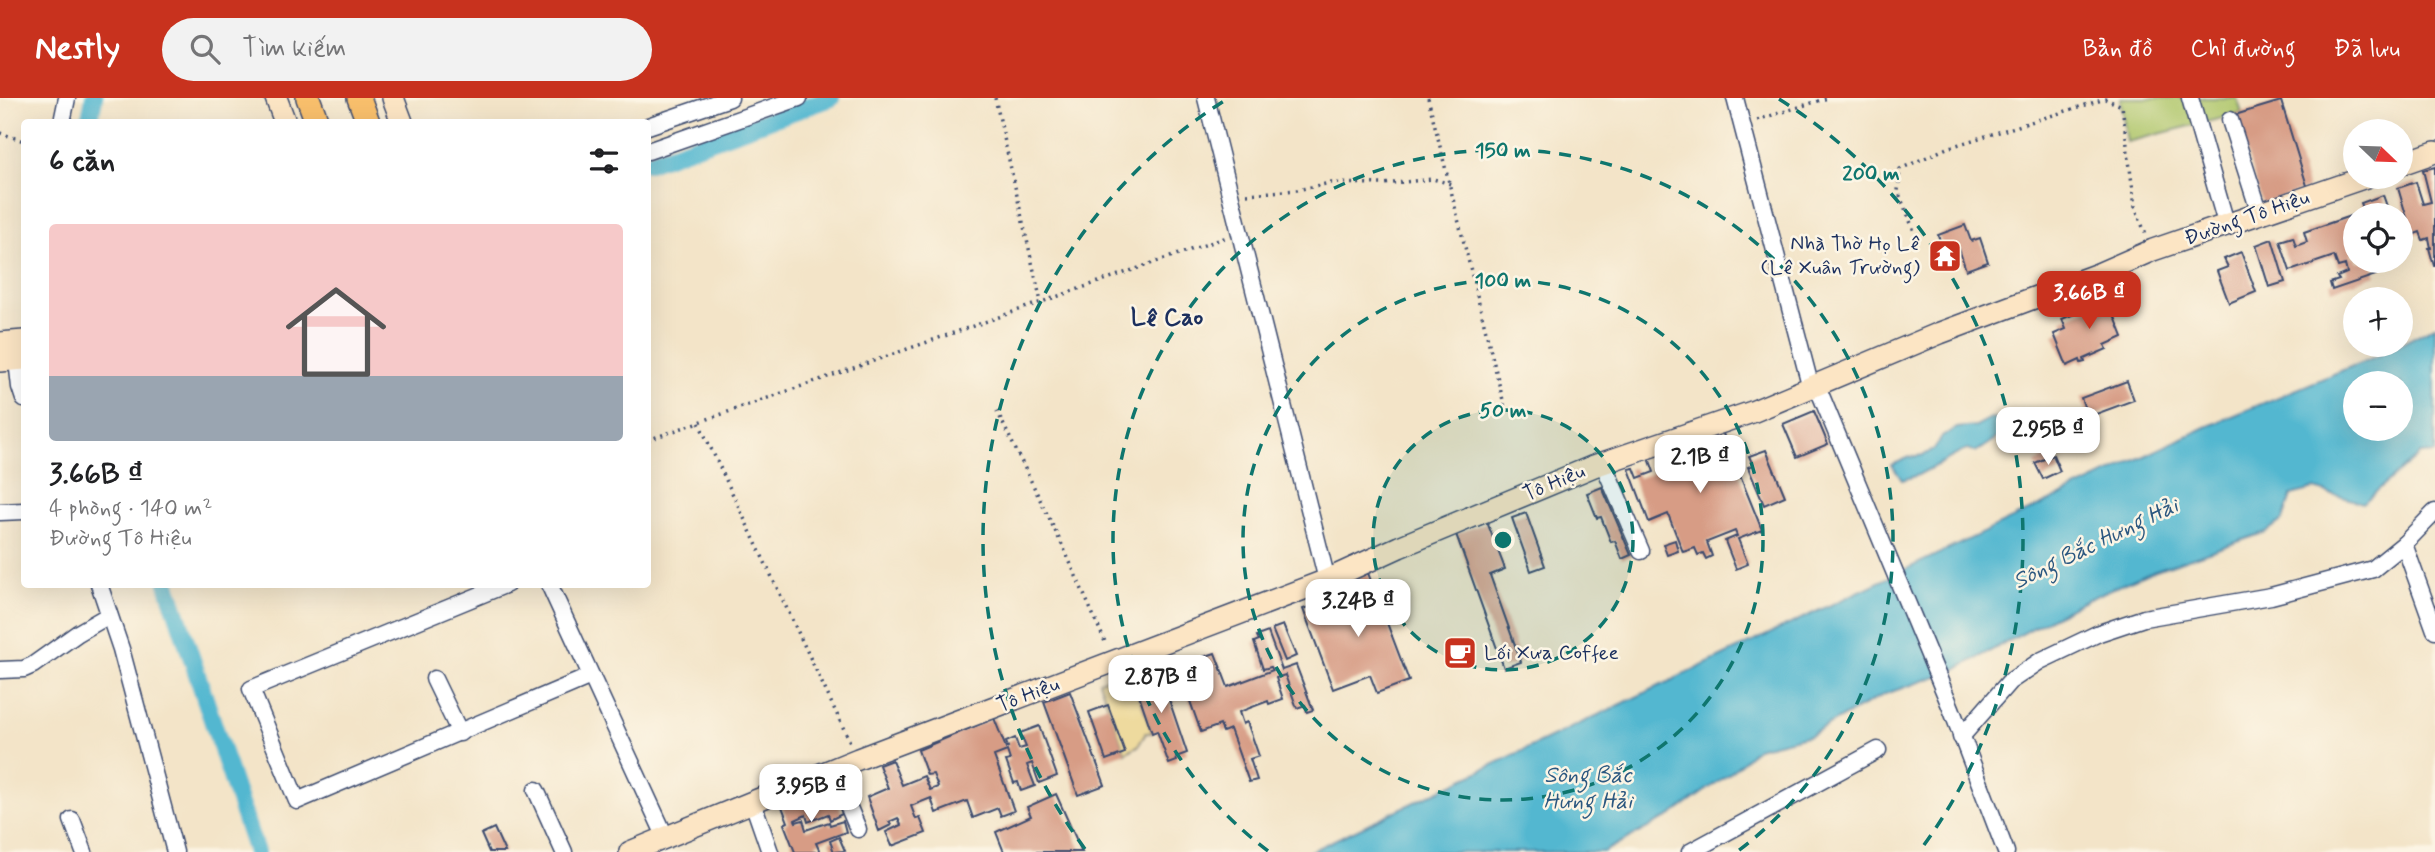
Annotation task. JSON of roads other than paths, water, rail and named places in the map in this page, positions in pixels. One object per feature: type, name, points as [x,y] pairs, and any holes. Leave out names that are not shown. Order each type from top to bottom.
[{"type":"main road","points":[[276,98],[284,119]]},
{"type":"main road","points":[[308,98],[316,119]]},
{"type":"main road","points":[[359,98],[367,119]]},
{"type":"main road","points":[[393,98],[401,119]]},
{"type":"main road","points":[[2413,160],[2435,152]]},
{"type":"main road","name":"Đường Tô Hiệu","points":[[1814,387],[1940,333],[2098,274],[2152,250],[2343,185]]},
{"type":"main road","name":"Tô Hiệu","points":[[630,852],[656,845],[858,759],[1327,580],[1399,547],[1603,463],[1752,412],[1814,387]]},
{"type":"street","points":[[63,119],[67,98]]},
{"type":"street","points":[[651,125],[730,98]]},
{"type":"street","points":[[651,150],[799,98]]},
{"type":"street","points":[[1206,98],[1327,580]]},
{"type":"street","points":[[1735,98],[1814,387],[1951,708],[2006,852]]},
{"type":"street","points":[[2190,98],[2226,223]]},
{"type":"street","points":[[2231,120],[2260,214]]},
{"type":"street","points":[[13,351],[21,390]]},
{"type":"street","points":[[1603,463],[1641,551]]},
{"type":"street","points":[[0,512],[21,511]]},
{"type":"street","points":[[1961,737],[2009,682],[2040,661],[2099,633],[2144,618],[2270,597],[2372,569],[2404,544],[2435,512]]},
{"type":"street","points":[[2404,544],[2435,630]]},
{"type":"street","points":[[100,588],[121,649],[175,852]]},
{"type":"street","points":[[497,588],[251,689],[297,801],[591,676]]},
{"type":"street","points":[[551,588],[591,676],[656,845]]},
{"type":"street","points":[[0,670],[24,669],[33,665],[109,615]]},
{"type":"street","points":[[434,679],[460,733]]},
{"type":"street","points":[[1690,852],[1878,750]]},
{"type":"street","points":[[833,770],[858,829]]},
{"type":"street","points":[[536,790],[564,852]]},
{"type":"street","points":[[753,803],[769,852]]},
{"type":"street","points":[[72,820],[84,852]]},
{"type":"water","name":"Sông Bắc Hưng Hải","points":[[2435,326],[2435,453],[2420,454],[2363,503],[2314,489],[2291,495],[2283,520],[2266,532],[2153,571],[2081,602],[1955,670],[1885,694],[1810,735],[1757,748],[1734,770],[1672,815],[1603,852],[1309,852],[2206,427],[2374,357],[2413,357],[2413,338]]},
{"type":"water","points":[[1991,418],[1999,421],[2005,419],[2006,425],[1998,437],[1976,452],[1967,449],[1918,475],[1902,480],[1892,465],[1910,457],[1924,455],[1934,449],[1942,437],[1957,428],[1976,426]]},
{"type":"waterway","points":[[90,119],[94,98]]},
{"type":"waterway","points":[[651,162],[831,98]]},
{"type":"waterway","points":[[168,588],[256,852]]},
{"type":"place","name":"Nhà Thờ Họ Lê (Lê Xuân Trường)","points":[[1945,256]]},
{"type":"place","name":"Lối Xưa Coffee","points":[[1460,653]]},
{"type":"district","name":"Lê Cao","points":[[1167,318]]}]
